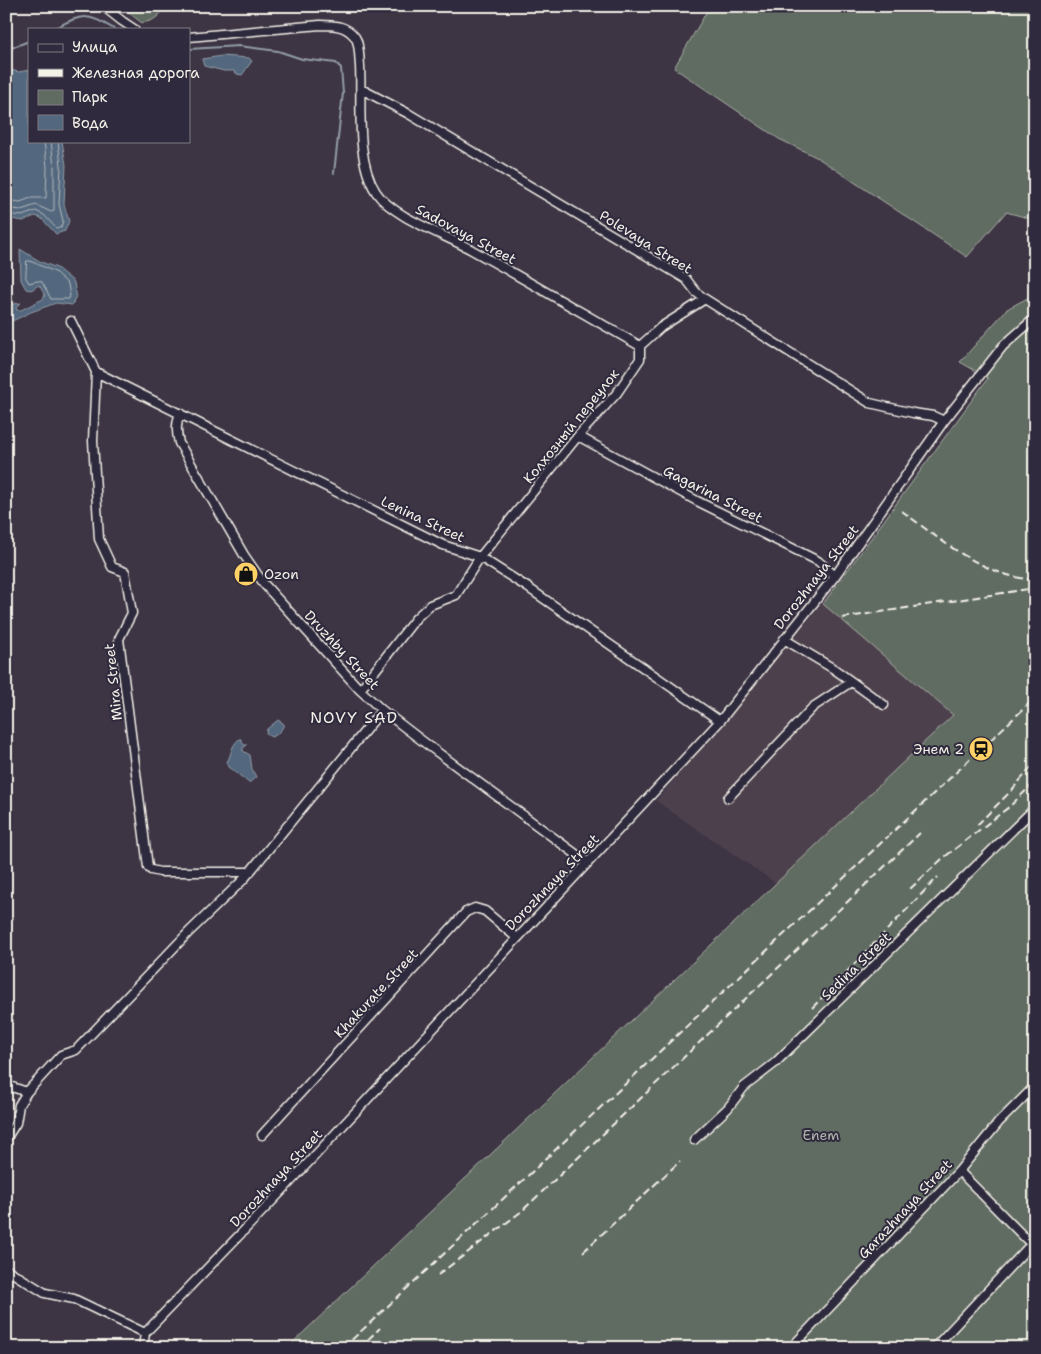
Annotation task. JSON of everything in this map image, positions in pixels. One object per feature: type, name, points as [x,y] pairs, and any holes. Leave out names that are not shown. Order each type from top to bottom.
[{"type":"street","points":[[103,6],[132,28]]},
{"type":"street","name":"Sadovaya Street","points":[[190,38],[320,25],[337,26],[348,30],[356,38],[359,55],[362,138],[367,174],[377,194],[394,210],[471,249],[640,346]]},
{"type":"street","name":"Polevaya Street","points":[[361,89],[409,114],[678,274],[686,279],[696,292],[705,299],[870,403],[933,416],[944,421]]},
{"type":"street","points":[[640,346],[661,327],[705,299]]},
{"type":"street","name":"Dorozhnaya Street","points":[[145,1333],[280,1193],[720,721],[835,576],[944,421],[1003,346],[1035,318]]},
{"type":"street","name":"Mira Street","points":[[71,321],[96,372],[93,441],[99,539],[112,566],[125,572],[132,613],[118,639],[148,867],[151,870],[160,872],[250,872]]},
{"type":"street","name":"Колхозный переулок","points":[[480,557],[578,436],[617,393],[640,359],[640,346]]},
{"type":"street","name":"Lenina Street","points":[[96,372],[443,546],[480,557],[527,587],[720,721]]},
{"type":"street","name":"Druzhby Street","points":[[180,413],[176,432],[179,443],[244,556],[264,584],[360,690],[382,710],[588,863]]},
{"type":"street","name":"Gagarina Street","points":[[578,436],[698,501],[818,562],[835,576]]},
{"type":"street","points":[[360,690],[416,618],[430,605],[456,595],[480,557]]},
{"type":"street","points":[[784,639],[834,669],[884,705]]},
{"type":"street","points":[[728,798],[813,708],[851,682]]},
{"type":"street","points":[[6,1139],[16,1123],[19,1105],[27,1092],[61,1055],[76,1050],[182,939],[250,872],[382,710]]},
{"type":"street","name":"Sedina Street","points":[[694,1140],[728,1108],[744,1086],[775,1063],[1035,808]]},
{"type":"street","name":"Khakurate Street","points":[[262,1135],[466,912],[475,908],[485,911],[517,938]]},
{"type":"street","points":[[6,1085],[27,1092]]},
{"type":"street","name":"Garazhnaya Street","points":[[791,1348],[959,1171],[998,1122],[1035,1086]]},
{"type":"street","points":[[934,1348],[1033,1244],[959,1171]]},
{"type":"street","points":[[6,1270],[45,1293],[74,1299],[145,1333],[143,1348]]},
{"type":"shaded area","points":[[948,444],[1035,799],[796,897],[656,801],[802,628]]},
{"type":"green space","points":[[120,6],[164,6],[155,18],[142,23]]},
{"type":"green space","points":[[710,6],[1035,6],[1035,224],[1028,218],[1006,212],[967,257],[818,158],[779,139],[674,68]]},
{"type":"green space","name":"Enem","points":[[1035,294],[1035,1348],[287,1348],[953,715],[823,604],[988,378],[960,362],[1007,309]]},
{"type":"water","points":[[222,56],[249,58],[252,61],[242,75],[234,71],[224,71],[204,66],[202,59]]},
{"type":"water","points":[[6,69],[19,72],[28,70],[28,142],[62,142],[66,165],[64,204],[69,221],[65,231],[56,234],[41,218],[35,216],[23,221],[6,218]]},
{"type":"water","points":[[20,249],[41,262],[57,268],[74,282],[76,296],[72,305],[56,303],[6,324],[6,305],[21,303],[16,307],[17,310],[21,310],[43,299],[45,295],[39,285],[31,290],[26,289],[21,280]]},
{"type":"water","points":[[278,720],[284,724],[277,734],[271,737],[266,733],[267,729]]},
{"type":"water","points":[[241,739],[244,745],[247,745],[243,748],[243,751],[250,755],[252,769],[256,777],[249,783],[229,767],[227,762],[233,747]]},
{"type":"waterway","points":[[55,28],[71,20],[84,17],[96,20],[112,28]]},
{"type":"waterway","points":[[6,50],[28,41]]},
{"type":"waterway","points":[[190,49],[239,46],[278,51],[302,59],[336,63],[341,68],[343,93],[334,173]]},
{"type":"railway","points":[[902,511],[948,545],[981,564],[998,572],[1035,580]]},
{"type":"railway","points":[[842,618],[1035,588]]},
{"type":"railway","points":[[1030,682],[1035,677]]},
{"type":"railway","points":[[343,1348],[1035,698]]},
{"type":"railway","points":[[977,825],[1011,791],[1035,763]]},
{"type":"railway","points":[[910,889],[942,859],[1009,807],[1035,782]]},
{"type":"railway","points":[[438,1275],[522,1211],[920,833]]},
{"type":"railway","points":[[812,1008],[938,877]]},
{"type":"railway","points":[[583,1252],[680,1161]]},
{"type":"railway","points":[[359,1348],[380,1328]]},
{"type":"place","name":"Ozon","points":[[246,574]]},
{"type":"place","name":"Энем 2","points":[[981,749]]},
{"type":"district","name":"NOVY SAD","points":[[354,717]]}]
